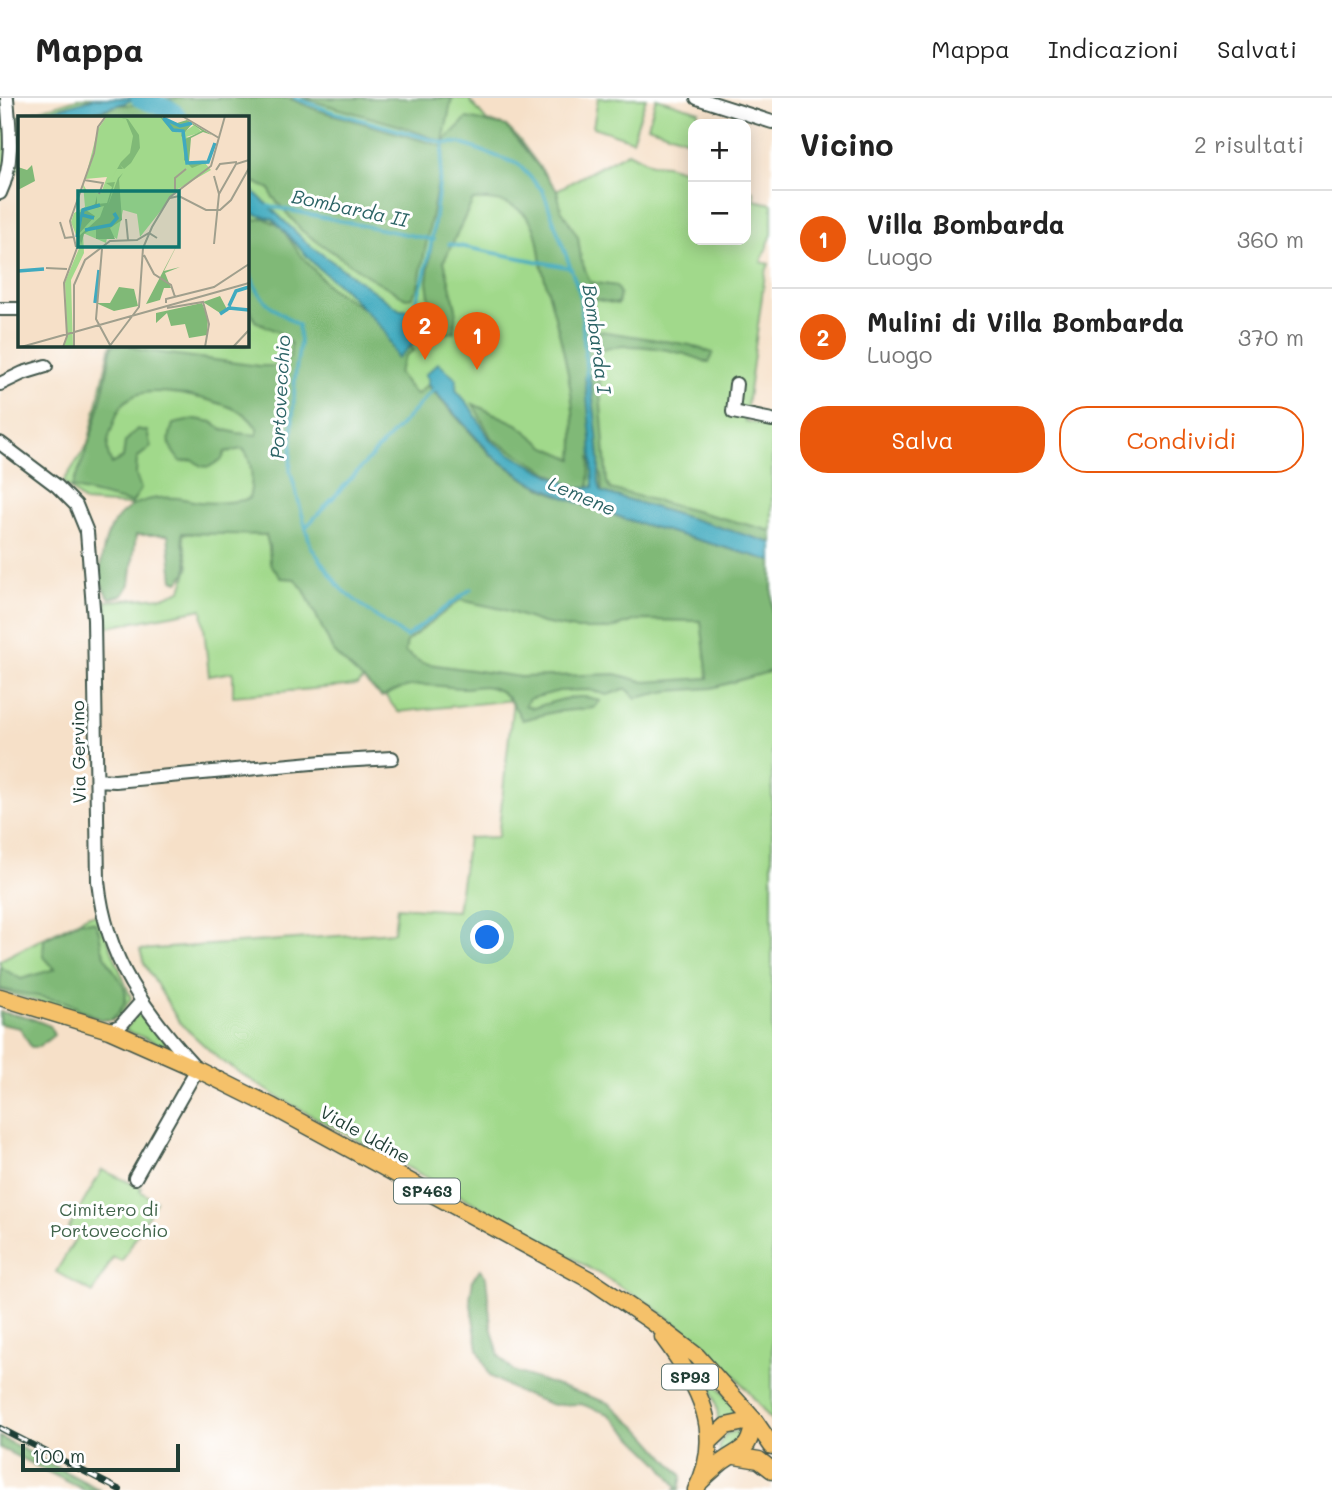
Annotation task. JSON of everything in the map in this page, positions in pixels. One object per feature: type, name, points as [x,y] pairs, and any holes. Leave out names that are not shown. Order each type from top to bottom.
[{"type":"main road","name":"Viale Udine","points":[[0,997],[109,1030],[197,1069],[274,1107],[592,1281],[697,1356],[765,1432]]},
{"type":"main road","name":"SP93","points":[[651,1321],[682,1363],[700,1396],[708,1420],[709,1442],[698,1485]]},
{"type":"main road","points":[[709,1442],[726,1426],[765,1432]]},
{"type":"main road","name":"SP93","points":[[698,1485],[726,1460],[745,1449],[751,1436],[765,1432]]},
{"type":"main road","points":[[735,1456],[759,1460],[772,1470]]},
{"type":"street","points":[[697,98],[772,121]]},
{"type":"street","points":[[0,100],[8,111],[10,141],[5,183],[0,193]]},
{"type":"street","points":[[0,309],[18,309]]},
{"type":"street","points":[[0,384],[46,366]]},
{"type":"street","points":[[736,384],[733,412],[772,421]]},
{"type":"street","name":"Via Gervino","points":[[0,443],[57,486],[76,505],[88,532],[94,620],[100,904],[114,948],[130,985],[159,1026],[197,1069]]},
{"type":"street","points":[[97,780],[115,781],[392,758]]},
{"type":"street","points":[[109,1030],[120,1026],[142,1001]]},
{"type":"street","points":[[135,1178],[197,1069]]},
{"type":"green space","points":[[81,98],[470,98],[487,121],[506,126],[518,138],[557,190],[628,152],[651,164],[688,172],[688,245],[751,245],[751,190],[754,191],[754,200],[772,204],[772,234],[761,262],[769,264],[765,274],[745,421],[772,427],[772,1421],[735,1375],[698,1341],[651,1305],[544,1241],[281,1099],[220,1060],[179,1022],[144,963],[140,950],[394,932],[397,907],[457,911],[468,838],[498,837],[513,700],[398,712],[369,675],[357,685],[233,696],[233,672],[209,676],[202,609],[108,627],[106,601],[163,597],[181,590],[189,566],[182,533],[192,534],[190,509],[84,502],[63,482],[88,444],[111,346],[248,346],[248,116],[20,116]]},
{"type":"green space","points":[[169,98],[289,98],[317,110],[445,147],[446,139],[467,118],[506,126],[557,190],[561,209],[578,237],[581,259],[590,282],[616,286],[620,294],[618,304],[593,299],[593,330],[690,345],[713,353],[709,363],[669,350],[637,346],[622,346],[597,352],[607,482],[610,489],[772,531],[772,543],[602,492],[601,474],[590,458],[589,487],[577,489],[492,439],[473,404],[517,424],[546,447],[573,459],[570,386],[535,231],[522,212],[508,204],[473,200],[444,261],[456,308],[454,332],[434,335],[427,281],[444,150],[418,287],[412,297],[406,298],[366,275],[302,231],[272,196],[270,189],[248,179],[248,116],[187,116]]},
{"type":"green space","points":[[302,98],[452,98],[443,142],[397,125]]},
{"type":"green space","points":[[598,98],[646,98],[632,140],[593,127]]},
{"type":"green space","points":[[656,98],[699,111],[696,119],[688,119],[688,140],[648,126]]},
{"type":"green space","points":[[118,105],[149,105],[162,116],[90,116]]},
{"type":"green space","points":[[0,110],[13,118],[18,117],[18,171],[0,174]]},
{"type":"green space","points":[[248,215],[256,220],[264,218],[280,226],[299,253],[330,288],[384,321],[414,350],[405,356],[398,373],[416,395],[427,385],[491,455],[526,480],[550,492],[631,521],[772,561],[772,671],[712,688],[668,691],[636,698],[627,689],[607,695],[589,690],[559,691],[529,699],[525,705],[533,708],[575,697],[600,701],[594,708],[554,712],[522,720],[505,695],[488,686],[461,688],[421,685],[403,688],[382,697],[334,653],[304,590],[295,579],[281,578],[270,563],[266,535],[182,533],[187,565],[178,582],[173,580],[168,535],[136,535],[130,584],[123,595],[110,598],[101,582],[103,552],[112,526],[128,508],[150,499],[178,498],[212,503],[249,499],[251,473],[249,459],[243,449],[225,452],[222,459],[209,467],[201,466],[193,460],[181,462],[173,453],[170,444],[173,424],[196,419],[212,422],[222,429],[237,433],[257,435],[257,428],[246,416],[219,403],[187,395],[142,393],[121,406],[108,446],[112,464],[123,458],[125,442],[137,429],[147,431],[151,447],[137,458],[136,475],[141,489],[132,503],[71,488],[96,418],[112,346],[131,346],[140,350],[259,366],[278,366],[290,358],[291,344],[278,332],[255,321],[248,304]],"holes":[[[460,600],[502,609],[542,623],[575,629],[610,629],[638,620],[701,621],[708,678],[645,682],[616,674],[521,677],[422,663],[405,652],[407,641]]]},
{"type":"green space","points":[[89,915],[98,915],[131,998],[120,1017],[103,1019],[0,991],[0,960]]},
{"type":"green space","points":[[81,921],[94,922],[96,925],[106,958],[123,984],[125,1000],[121,1010],[111,1020],[99,1019],[66,1002],[0,989],[0,967],[21,979],[55,969],[43,956],[44,939]]},
{"type":"green space","points":[[143,1011],[166,1039],[165,1044],[125,1030],[138,1013]]},
{"type":"green space","points":[[0,1012],[28,1017],[50,1026],[54,1035],[39,1047],[31,1047],[20,1028],[0,1024]]},
{"type":"green space","name":"Cimitero di Portovecchio","points":[[102,1170],[142,1188],[140,1191],[156,1201],[122,1261],[113,1257],[93,1293],[56,1272],[77,1236],[67,1231]]},
{"type":"green space","points":[[480,1269],[486,1277],[491,1326],[499,1356],[513,1371],[609,1403],[646,1435],[682,1476],[679,1490],[675,1490],[677,1487],[659,1463],[609,1414],[581,1404],[553,1405],[520,1393],[490,1376],[478,1349],[470,1299],[473,1279]]},
{"type":"green space","points":[[703,1371],[743,1415],[724,1419],[718,1425],[714,1397]]},
{"type":"green space","points":[[749,1427],[744,1443],[720,1454],[719,1445],[726,1434]]},
{"type":"green space","points":[[0,1437],[100,1490],[84,1490],[0,1448]]},
{"type":"water","points":[[95,98],[159,98],[177,116],[167,116],[162,110],[137,99],[81,116],[31,116]]},
{"type":"water","points":[[248,186],[309,245],[400,310],[412,310],[411,325],[423,336],[397,358],[384,330],[345,290],[318,268],[273,219],[248,212]]},
{"type":"water","points":[[438,363],[457,379],[456,390],[469,405],[491,441],[517,458],[577,489],[593,487],[585,376],[589,375],[602,492],[772,543],[772,561],[631,521],[568,499],[527,480],[492,455],[427,383],[429,380],[425,375]]},
{"type":"waterway","name":"Lemene","points":[[140,98],[172,111],[176,116]]},
{"type":"waterway","points":[[295,98],[330,111],[444,143]]},
{"type":"waterway","name":"Bombarda I","points":[[409,313],[417,298],[429,256],[444,143],[460,143],[518,164],[543,191],[580,294],[587,378]]},
{"type":"waterway","name":"Bombarda II","points":[[268,206],[434,240]]},
{"type":"waterway","name":"Bombarda II","points":[[449,244],[571,268]]},
{"type":"waterway","name":"Portovecchio","points":[[248,267],[259,293],[265,300],[298,325],[300,342],[295,377],[290,470],[311,547],[341,589],[406,637],[471,589]]},
{"type":"waterway","points":[[307,526],[435,388]]},
{"type":"railway","points":[[0,1428],[120,1490]]},
{"type":"place","name":"Mulini di Villa Bombarda","points":[[425,360]]},
{"type":"place","name":"Villa Bombarda","points":[[477,370]]}]
